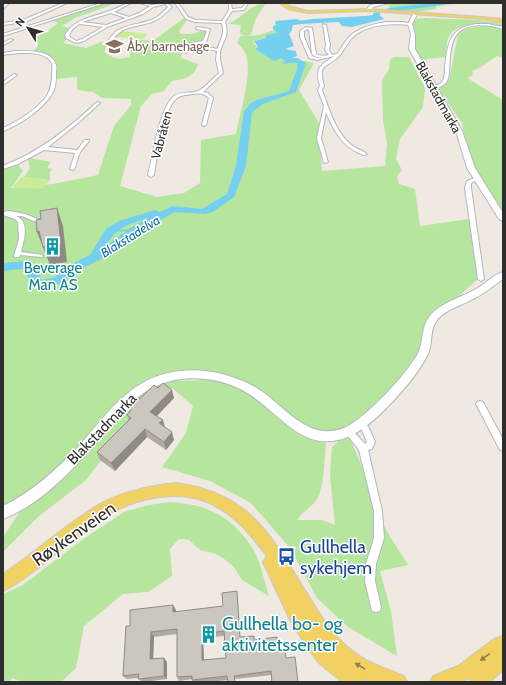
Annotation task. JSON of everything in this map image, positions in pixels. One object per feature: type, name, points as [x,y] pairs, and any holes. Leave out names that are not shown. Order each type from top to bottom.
[{"type":"main road","points":[[282,3],[290,8],[306,12],[371,9],[415,15],[483,18],[503,22]]},
{"type":"main road","points":[[410,24],[415,15]]},
{"type":"main road","name":"Blakstadmarka","points":[[410,24],[413,34],[412,49],[459,131],[468,161],[477,179],[503,219]]},
{"type":"main road","name":"Blakstadmarka","points":[[3,513],[27,499],[63,470],[130,397],[148,385],[169,377],[183,375],[207,375],[233,381],[254,391],[290,421],[305,431],[328,438],[349,432],[367,419],[392,393],[419,360],[423,354],[429,325],[438,313],[468,298],[503,275]]},
{"type":"main road","name":"Røykenveien","points":[[3,583],[100,512],[121,502],[154,491],[179,489],[193,490],[208,495],[233,508],[255,530],[275,556],[303,605],[325,636],[351,661],[380,677],[396,682]]},
{"type":"main road","name":"Røykenveien","points":[[255,530],[296,617],[310,640],[334,666],[357,682]]},
{"type":"main road","points":[[439,682],[447,680],[468,669],[503,644]]},
{"type":"main road","points":[[478,682],[503,658]]},
{"type":"street","points":[[3,8],[8,3]]},
{"type":"street","points":[[3,24],[24,21],[66,3]]},
{"type":"street","points":[[3,35],[104,3]]},
{"type":"street","points":[[111,40],[112,36],[124,29],[151,21],[160,16],[170,7],[166,3],[152,6],[142,13],[106,26],[84,40],[76,42],[70,40],[67,35],[69,30],[80,22],[111,12],[130,3]]},
{"type":"street","points":[[141,3],[152,6]]},
{"type":"street","points":[[176,3],[187,18],[195,21],[223,22]]},
{"type":"street","points":[[223,22],[231,10],[230,3]]},
{"type":"street","points":[[231,10],[243,9],[247,3]]},
{"type":"street","points":[[371,9],[388,3]]},
{"type":"street","points":[[111,12],[130,18]]},
{"type":"street","points":[[142,13],[160,16]]},
{"type":"street","points":[[80,22],[106,26]]},
{"type":"street","points":[[200,92],[221,73],[218,60],[219,50],[226,34],[223,22]]},
{"type":"street","points":[[365,154],[356,151],[346,142],[333,126],[320,90],[322,84],[319,74],[321,68],[337,55],[352,36],[361,31],[390,22],[410,24]]},
{"type":"street","points":[[324,25],[328,45],[328,56]]},
{"type":"street","points":[[435,87],[441,85],[444,81],[450,46],[456,31],[466,27],[478,25],[490,25],[503,28]]},
{"type":"street","points":[[196,28],[209,30],[204,42]]},
{"type":"street","points":[[328,56],[318,60],[310,57],[302,37],[302,30],[306,28],[311,29],[314,54],[317,56],[337,55]]},
{"type":"street","points":[[3,44],[11,40]]},
{"type":"street","points":[[204,42],[208,48],[219,50]]},
{"type":"street","points":[[186,52],[191,44],[204,42]]},
{"type":"street","points":[[3,54],[16,52],[39,53],[49,57],[53,62],[54,67],[54,82],[51,92],[29,114],[3,130]]},
{"type":"street","points":[[3,84],[15,75]]},
{"type":"street","points":[[200,92],[207,94],[211,98],[204,126]]},
{"type":"street","name":"Vabråten","points":[[150,175],[163,119],[172,100],[177,96],[184,94],[200,92]]},
{"type":"street","points":[[3,168],[25,160],[74,124],[98,103]]},
{"type":"street","points":[[325,107],[319,138],[326,162]]},
{"type":"street","points":[[72,169],[78,152],[87,141]]},
{"type":"street","points":[[42,148],[78,152]]},
{"type":"street","points":[[477,179],[469,182],[468,188],[480,279]]},
{"type":"street","points":[[3,213],[17,213],[43,223]]},
{"type":"street","points":[[3,213],[17,218],[22,222],[22,239],[17,255],[40,256]]},
{"type":"street","points":[[480,404],[503,447]]},
{"type":"street","points":[[363,448],[369,446],[371,442],[365,428]]},
{"type":"street","points":[[349,432],[363,448],[378,511],[379,538],[372,564],[370,582],[376,607]]},
{"type":"green space","points":[[106,3],[117,3],[75,18],[62,26],[69,28],[66,35],[67,39],[63,43],[86,48],[101,42],[108,42],[104,52],[113,57],[122,58],[129,57],[134,41],[153,41],[184,18],[187,20],[179,31],[181,34],[192,34],[205,30],[207,31],[203,41],[172,45],[170,51],[182,53],[181,58],[198,64],[197,68],[192,75],[172,81],[164,91],[152,94],[141,106],[120,186],[157,197],[184,193],[200,183],[201,140],[236,134],[248,76],[246,54],[237,43],[240,36],[246,36],[240,32],[241,25],[228,24],[233,22],[251,8],[266,3],[256,18],[251,34],[247,36],[259,35],[274,30],[282,33],[253,41],[260,52],[314,63],[299,90],[319,123],[322,171],[385,166],[387,143],[383,120],[382,80],[389,69],[390,60],[394,57],[409,57],[425,88],[423,107],[400,139],[396,159],[402,170],[397,176],[399,184],[415,189],[420,226],[469,219],[478,279],[439,314],[414,365],[365,422],[321,437],[262,395],[207,375],[156,383],[140,393],[62,468],[3,510],[3,170],[18,165],[23,171],[11,188],[53,184],[98,175],[114,126],[131,105],[131,99],[102,98],[93,92],[77,90],[77,77],[57,79],[56,62],[45,54],[34,51],[38,45],[36,37],[45,33],[58,23],[51,20]]},
{"type":"green space","points":[[462,3],[436,6],[436,9],[411,13],[386,9],[390,7],[388,4]]},
{"type":"green space","points":[[417,19],[478,20],[503,24],[503,27],[472,25],[457,29],[448,38],[446,57],[426,59],[427,63],[424,64],[414,51],[413,23]]},
{"type":"green space","points":[[484,26],[502,29],[503,58],[497,56],[481,67],[472,71],[473,75],[467,78],[503,100],[503,217],[481,183],[467,154],[462,123],[438,89],[449,80],[458,35],[466,29]]},
{"type":"green space","points":[[122,31],[148,34],[143,39],[116,37]]},
{"type":"green space","points":[[30,158],[51,162],[47,168],[53,169],[50,172],[50,180],[24,177],[30,168],[28,160]]},
{"type":"green space","points":[[22,177],[50,180],[42,189],[12,187]]},
{"type":"green space","points":[[211,380],[228,383],[250,394],[305,436],[326,443],[323,479],[320,493],[315,502],[297,520],[322,520],[335,525],[330,475],[332,447],[340,440],[350,438],[368,481],[373,505],[389,535],[408,565],[380,571],[391,611],[397,656],[348,627],[317,598],[290,548],[251,503],[210,481],[162,467],[186,433],[193,406],[172,388],[161,389],[134,418],[86,480],[39,516],[3,552],[3,537],[28,500],[129,404],[157,385],[175,381]]},
{"type":"green space","points":[[170,502],[183,503],[207,509],[218,514],[237,528],[256,554],[269,596],[242,580],[234,567],[223,558],[216,554],[200,550],[189,540],[178,540],[170,549],[172,576],[148,592],[123,594],[84,626],[76,668],[61,682],[23,682],[12,678],[9,682],[3,682],[3,594],[23,585],[82,540],[124,512],[149,505]]},
{"type":"water","points":[[373,13],[377,13],[384,19],[352,27],[342,26],[338,21],[361,18],[373,15]]},
{"type":"water","points":[[297,19],[303,23],[292,25],[292,30],[289,34],[294,46],[285,49],[296,51],[297,56],[292,58],[298,58],[304,63],[305,68],[300,70],[297,66],[298,63],[282,63],[285,61],[281,58],[274,61],[255,49],[258,47],[254,41],[266,38],[266,35],[278,33],[273,29],[273,26],[276,25],[275,21]]},
{"type":"building","points":[[57,208],[61,244],[43,247],[39,231],[37,232],[36,220],[41,219],[40,211]]},
{"type":"building","points":[[163,383],[172,390],[150,412],[163,420],[159,423],[172,432],[164,442],[145,429],[111,463],[97,452],[131,418],[127,415],[131,410],[129,409],[154,385],[158,388]]},
{"type":"building","name":"Gullhella bo- og aktivitetssenter","points":[[237,591],[240,637],[254,636],[254,640],[277,637],[278,651],[285,651],[286,658],[295,657],[298,682],[272,682],[271,671],[234,676],[235,682],[228,682],[227,676],[192,680],[192,676],[177,677],[177,629],[151,632],[150,659],[164,658],[164,676],[138,679],[139,674],[123,676],[126,626],[130,626],[130,610],[173,605],[173,612],[223,606],[222,593]],"holes":[[[224,631],[226,658],[202,660],[202,634]]]},
{"type":"waterway","points":[[389,10],[444,3]]},
{"type":"waterway","points":[[289,30],[290,24],[312,21],[366,18],[377,16],[377,13]]},
{"type":"waterway","name":"Blakstadelva","points":[[3,267],[26,265],[35,280],[40,285],[59,280],[71,269],[103,253],[133,231],[173,209],[202,212],[209,210],[231,195],[241,166],[248,111],[260,102],[292,92],[303,63],[293,59]]},
{"type":"waterway","points":[[95,254],[110,231],[123,223],[155,213]]},
{"type":"waterway","points":[[110,231],[134,230]]},
{"type":"waterway","points":[[59,280],[75,275],[81,270],[86,262]]},
{"type":"place","name":"Åby barnehage","points":[[114,46]]},
{"type":"place","name":"Beverage Man AS","points":[[53,247]]},
{"type":"place","name":"Gullhella sykehjem","points":[[287,557]]},
{"type":"place","name":"Gullhella bo- og aktivitetssenter","points":[[209,634]]}]
